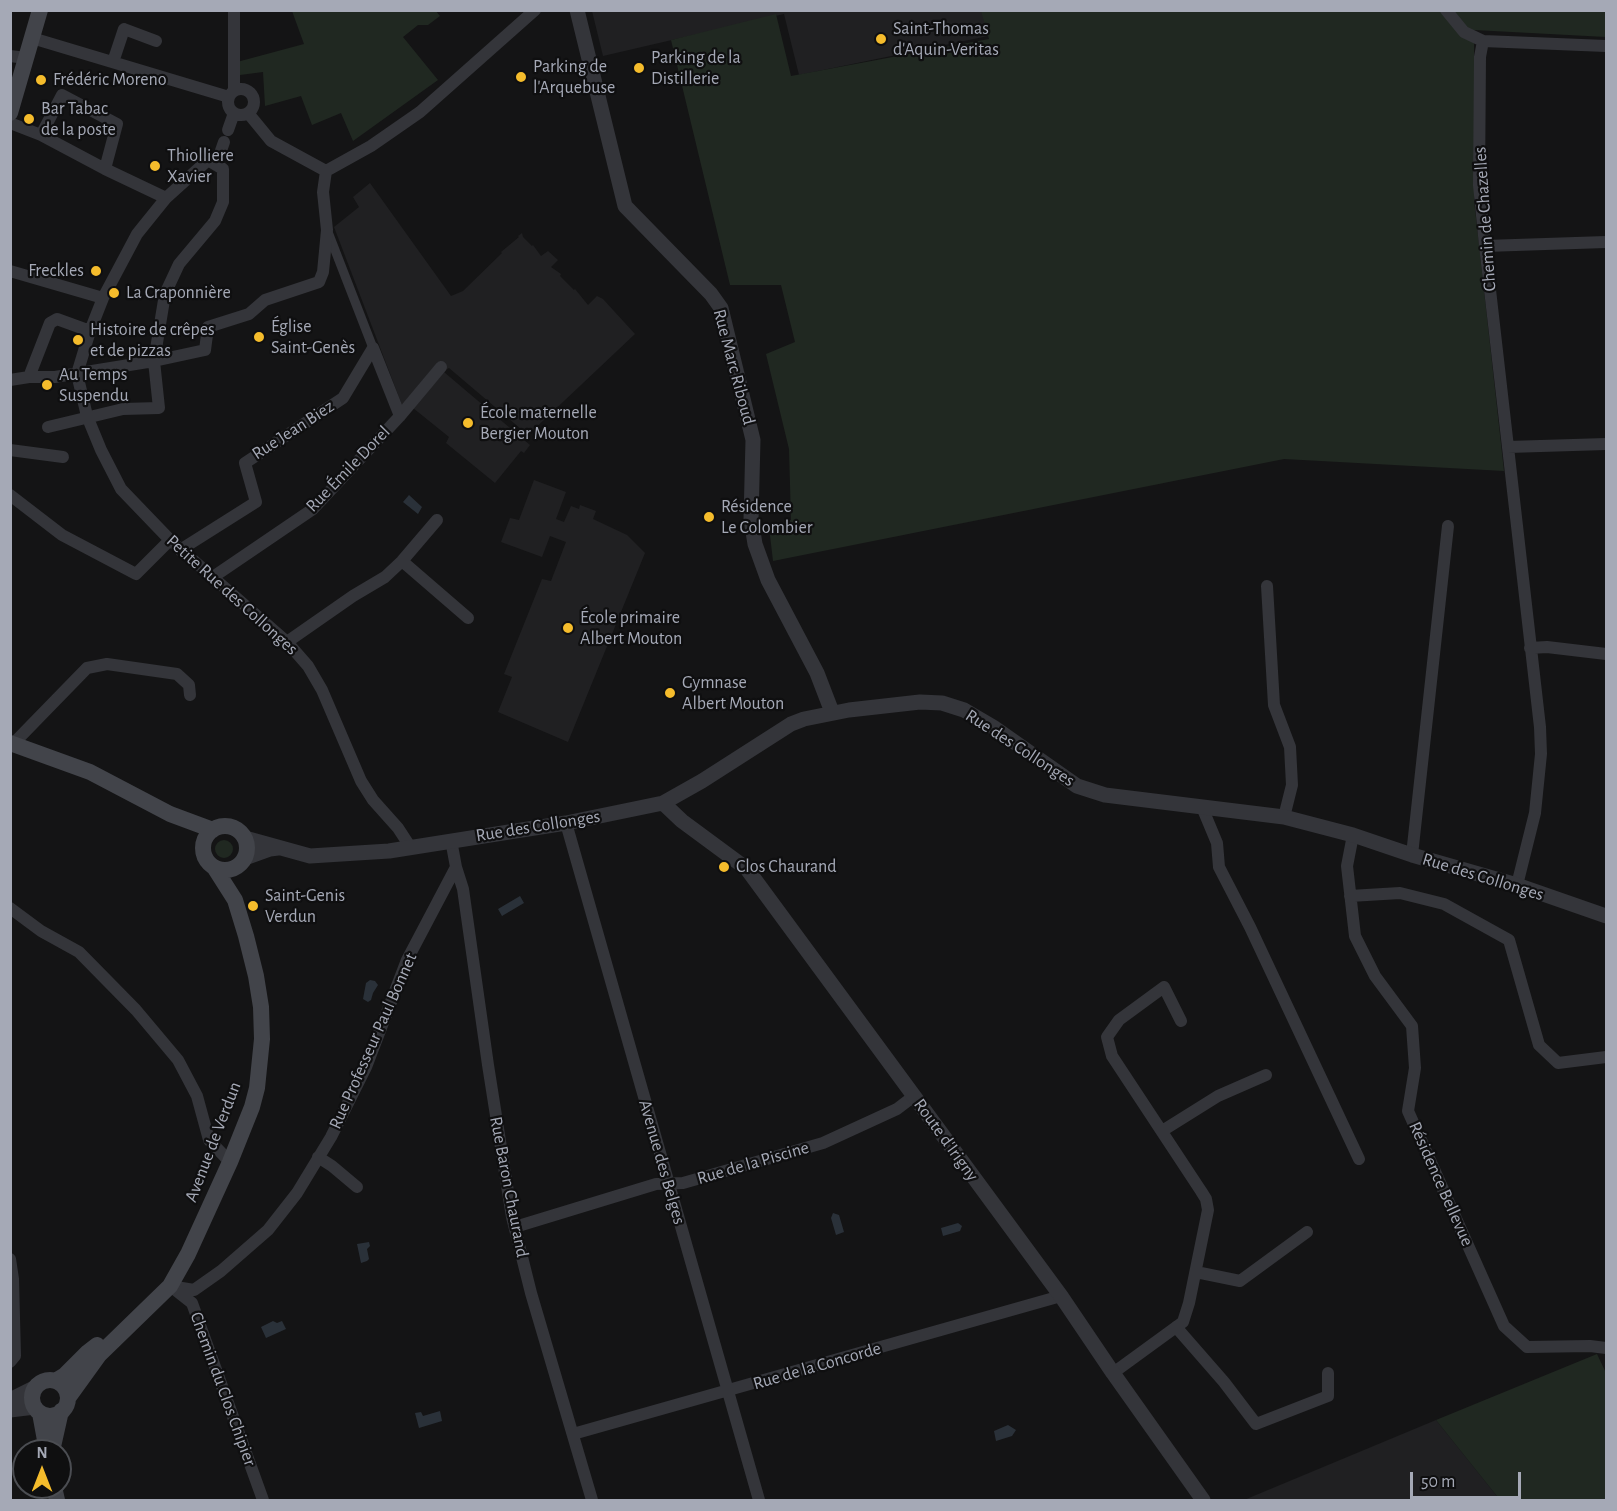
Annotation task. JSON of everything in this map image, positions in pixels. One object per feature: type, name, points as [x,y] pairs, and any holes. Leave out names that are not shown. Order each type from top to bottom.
[{"type":"main road","points":[[11,108],[18,57],[32,38],[40,10]]},
{"type":"main road","points":[[12,744],[90,772],[170,814],[213,830]]},
{"type":"main road","points":[[170,814],[203,845]]},
{"type":"main road","points":[[227,826],[234,828],[245,838],[247,851],[242,862],[226,870],[214,867],[205,858],[203,845],[213,830],[227,826]]},
{"type":"main road","name":"Avenue de Verdun","points":[[235,900],[242,862]]},
{"type":"main road","name":"Avenue de Verdun","points":[[124,1329],[170,1286],[188,1254],[230,1162],[252,1107],[257,1088],[262,1040],[261,1007],[256,976],[235,900],[214,867]]},
{"type":"main road","points":[[44,1439],[32,1397],[36,1387],[45,1381],[55,1381],[65,1375],[88,1352],[124,1329]]},
{"type":"main road","points":[[37,1410],[49,1415],[64,1405],[99,1355],[124,1329]]},
{"type":"main road","points":[[55,1381],[63,1386],[64,1405],[55,1439]]},
{"type":"street","points":[[32,38],[232,94],[242,89],[252,95],[253,107],[248,113],[241,115],[234,113],[229,107],[232,94],[234,10]]},
{"type":"street","points":[[326,171],[371,146],[420,112],[535,10]]},
{"type":"street","name":"Rue Marc Riboud","points":[[577,10],[625,206],[711,294],[721,308],[753,440],[751,519],[755,544],[768,580],[817,673],[832,712]]},
{"type":"street","points":[[1446,10],[1464,32],[1483,41],[1606,46]]},
{"type":"street","points":[[113,62],[124,29],[156,42]]},
{"type":"street","name":"Chemin de Chazelles","points":[[1483,41],[1480,57],[1479,185],[1541,754],[1535,813],[1517,885]]},
{"type":"street","points":[[41,135],[62,95],[72,99],[117,124],[105,169]]},
{"type":"street","points":[[48,427],[87,416],[123,410],[159,408],[154,361],[165,294],[180,264],[215,221],[223,201],[219,167],[234,113]]},
{"type":"street","points":[[248,113],[271,141],[326,171]]},
{"type":"street","points":[[10,123],[41,135],[166,198]]},
{"type":"street","points":[[76,374],[103,298],[137,234],[166,198],[208,160],[219,167]]},
{"type":"street","points":[[10,380],[76,374],[205,350],[208,327],[249,314],[265,300],[319,282],[323,272],[327,230],[323,192],[326,171]]},
{"type":"street","points":[[327,230],[400,416]]},
{"type":"street","points":[[1485,246],[1606,242]]},
{"type":"street","points":[[10,271],[103,298]]},
{"type":"street","points":[[29,377],[50,323],[57,319],[90,331]]},
{"type":"street","name":"Rue Jean Biez","points":[[180,550],[256,502],[244,463],[343,398],[372,348]]},
{"type":"street","name":"Rue Émile Dorel","points":[[213,578],[313,509],[400,416],[441,367]]},
{"type":"street","name":"Petite Rue des Collonges","points":[[76,374],[87,416],[121,489],[180,550],[287,642],[308,666],[318,681],[361,781],[411,848]]},
{"type":"street","points":[[1508,447],[1606,444]]},
{"type":"street","points":[[10,450],[63,457]]},
{"type":"street","points":[[10,495],[62,534],[136,574],[170,540]]},
{"type":"street","points":[[287,642],[353,596],[385,577],[437,520]]},
{"type":"street","points":[[1412,855],[1448,526]]},
{"type":"street","points":[[402,561],[468,618]]},
{"type":"street","points":[[1267,586],[1274,705],[1290,747],[1292,785],[1284,817]]},
{"type":"street","points":[[1530,648],[1547,647],[1606,654]]},
{"type":"street","points":[[12,744],[87,668],[107,664],[177,674],[189,685],[190,694]]},
{"type":"street","name":"Rue des Collonges","points":[[245,838],[310,856],[411,848],[566,823],[663,803],[791,724],[832,712],[884,704],[942,703],[964,710],[993,727],[1077,786],[1105,795],[1284,817],[1353,835],[1412,855],[1517,885],[1606,916]]},
{"type":"street","name":"Route d'Irigny","points":[[663,803],[682,821],[747,869],[1061,1296],[1203,1500]]},
{"type":"street","points":[[1202,807],[1217,843],[1219,867],[1250,927],[1359,1159]]},
{"type":"street","name":"Avenue des Belges","points":[[566,823],[759,1500]]},
{"type":"street","name":"Résidence Bellevue","points":[[1353,835],[1347,866],[1355,936],[1375,976],[1412,1026],[1415,1068],[1408,1111],[1504,1326],[1527,1347],[1606,1348]]},
{"type":"street","name":"Rue Baron Chaurand","points":[[451,840],[463,889],[514,1227],[592,1500]]},
{"type":"street","points":[[242,862],[270,849],[278,848]]},
{"type":"street","name":"Rue Professeur Paul Bonnet","points":[[170,1286],[194,1290],[221,1271],[268,1230],[297,1193],[331,1137],[366,1067],[407,960],[456,867]]},
{"type":"street","points":[[1350,896],[1400,893],[1444,904],[1509,940],[1539,1045],[1558,1062],[1606,1057]]},
{"type":"street","points":[[10,908],[41,931],[79,952],[136,1010],[178,1060],[197,1095],[208,1140],[230,1162]]},
{"type":"street","points":[[1113,1373],[1183,1322],[1187,1315],[1208,1210],[1206,1199],[1112,1056],[1107,1037],[1119,1020],[1164,987],[1181,1021]]},
{"type":"street","points":[[1162,1131],[1218,1096],[1266,1075]]},
{"type":"street","name":"Rue de la Piscine","points":[[514,1227],[656,1184],[683,1183],[823,1143],[897,1109],[914,1096]]},
{"type":"street","points":[[318,1157],[357,1187]]},
{"type":"street","points":[[1196,1272],[1240,1281],[1307,1232]]},
{"type":"street","points":[[10,1259],[15,1356],[10,1362]]},
{"type":"street","name":"Chemin du Clos Chipier","points":[[170,1286],[192,1303],[263,1500]]},
{"type":"street","name":"Rue de la Concorde","points":[[573,1434],[1061,1296]]},
{"type":"street","points":[[1176,1327],[1224,1382],[1256,1424],[1328,1396],[1328,1373]]},
{"type":"street","points":[[10,1400],[36,1387]]},
{"type":"street","points":[[10,1410],[37,1410]]},
{"type":"shaded area","points":[[435,10],[440,16],[428,25],[418,25],[403,37],[438,80],[353,141],[341,113],[312,125],[301,96],[265,106],[263,72],[240,75],[237,62],[304,44],[292,11]]},
{"type":"shaded area","name":"Saint-Thomas d'Aquin-Veritas","points":[[592,11],[988,11],[993,35],[799,75],[784,14],[603,56]]},
{"type":"shaded area","points":[[981,11],[1606,11],[1606,37],[1474,30],[1474,200],[1504,471],[1284,459],[773,561],[769,527],[791,520],[789,449],[766,354],[795,342],[781,285],[730,285],[671,40],[776,14],[791,76],[989,39]]},
{"type":"shaded area","points":[[370,183],[451,296],[463,291],[522,233],[541,256],[548,251],[558,260],[551,267],[561,274],[560,276],[588,305],[597,296],[603,299],[635,334],[528,435],[449,368],[447,369],[438,362],[402,405],[334,227],[359,207],[353,197]]},
{"type":"shaded area","name":"École maternelle Bergier Mouton","points":[[444,372],[530,445],[524,453],[521,451],[495,483],[446,443],[449,437],[413,408]]},
{"type":"shaded area","name":"École primaire Albert Mouton","points":[[534,480],[566,492],[556,519],[564,522],[571,506],[579,509],[580,505],[596,511],[593,519],[627,535],[645,553],[568,742],[498,712],[512,677],[504,674],[542,579],[551,581],[566,542],[550,536],[542,557],[501,542],[510,518],[519,520]]},
{"type":"shaded area","points":[[409,495],[422,507],[418,514],[403,502]]},
{"type":"shaded area","points":[[224,840],[230,843],[233,849],[230,855],[224,858],[218,855],[215,849],[218,843]]},
{"type":"shaded area","points":[[520,896],[524,903],[502,916],[498,909]]},
{"type":"shaded area","points":[[370,980],[375,981],[378,985],[368,1002],[363,999],[366,983]]},
{"type":"shaded area","points":[[833,1213],[839,1215],[844,1232],[836,1235],[831,1218]]},
{"type":"shaded area","points":[[958,1223],[962,1226],[960,1231],[943,1236],[941,1228]]},
{"type":"shaded area","points":[[369,1242],[370,1246],[367,1249],[369,1259],[361,1263],[357,1244]]},
{"type":"shaded area","points":[[273,1321],[277,1323],[282,1321],[286,1329],[266,1338],[261,1327]]},
{"type":"shaded area","points":[[1597,1354],[1606,1373],[1606,1500],[1500,1500],[1436,1420]]},
{"type":"shaded area","points":[[440,1411],[442,1421],[419,1428],[415,1413],[421,1412],[423,1416]]},
{"type":"shaded area","points":[[1436,1420],[1500,1500],[1244,1500]]},
{"type":"shaded area","points":[[1008,1425],[1016,1430],[1012,1436],[996,1441],[994,1431]]},
{"type":"place","name":"Saint-Thomas d'Aquin-Veritas","points":[[881,39]]},
{"type":"place","name":"Parking de la Distillerie","points":[[639,68]]},
{"type":"place","name":"Parking de l'Arquebuse","points":[[521,77]]},
{"type":"place","name":"Frédéric Moreno","points":[[41,80]]},
{"type":"place","name":"Bar Tabac de la poste","points":[[29,119]]},
{"type":"place","name":"Thiolliere Xavier","points":[[155,166]]},
{"type":"place","name":"Freckles","points":[[96,271]]},
{"type":"place","name":"La Craponnière","points":[[114,293]]},
{"type":"place","name":"Église Saint-Genès","points":[[259,337]]},
{"type":"place","name":"Histoire de crêpes et de pizzas","points":[[78,340]]},
{"type":"place","name":"Au Temps Suspendu","points":[[47,385]]},
{"type":"place","name":"École maternelle Bergier Mouton","points":[[468,423]]},
{"type":"place","name":"Résidence Le Colombier","points":[[709,517]]},
{"type":"place","name":"École primaire Albert Mouton","points":[[568,628]]},
{"type":"place","name":"Gymnase Albert Mouton","points":[[670,693]]},
{"type":"place","name":"Clos Chaurand","points":[[724,867]]},
{"type":"place","name":"Saint-Genis Verdun","points":[[253,906]]}]
